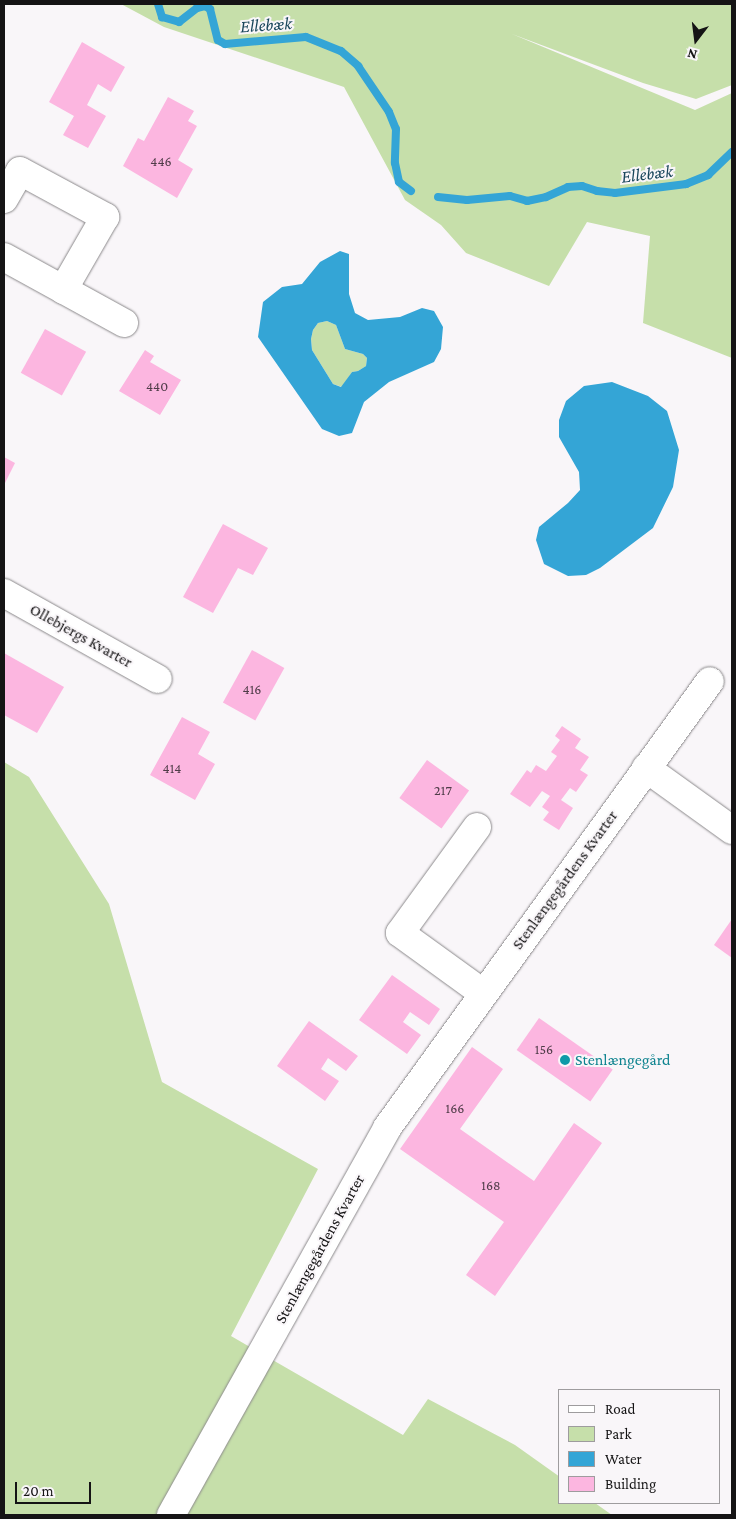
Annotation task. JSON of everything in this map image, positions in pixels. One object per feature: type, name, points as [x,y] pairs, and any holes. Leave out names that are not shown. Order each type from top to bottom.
[{"type":"street","points":[[4,199],[20,171],[105,217],[63,290]]},
{"type":"street","points":[[4,257],[124,323]]},
{"type":"street","name":"Ollebjergs Kvarter","points":[[4,593],[158,679]]},
{"type":"street","name":"Stenlængegårdens Kvarter","points":[[171,1515],[387,1128],[483,992],[710,681]]},
{"type":"street","points":[[646,768],[732,830]]},
{"type":"street","points":[[477,827],[400,933],[483,992]]},
{"type":"green space","points":[[121,4],[732,4],[732,85],[696,99],[643,83],[512,34],[695,110],[732,93],[732,358],[643,323],[650,236],[587,222],[549,286],[466,253],[441,225],[405,200],[344,87],[164,27]]},
{"type":"green space","points":[[327,321],[336,325],[345,349],[363,354],[367,358],[366,366],[352,372],[342,387],[333,384],[312,350],[311,339],[313,330],[318,323]]},
{"type":"green space","points":[[4,762],[29,777],[109,904],[162,1082],[318,1169],[231,1336],[403,1435],[428,1399],[515,1445],[558,1476],[558,1504],[596,1504],[612,1515],[4,1515]]},
{"type":"water","points":[[340,251],[349,254],[349,294],[355,313],[368,320],[400,317],[422,308],[434,311],[443,327],[441,349],[434,362],[389,382],[364,402],[352,433],[339,436],[322,429],[258,337],[263,302],[282,287],[302,284],[320,262]],"holes":[[[327,321],[336,325],[345,349],[363,354],[367,358],[366,366],[352,372],[341,387],[333,384],[312,350],[311,339],[313,330],[318,323]]]},
{"type":"water","points":[[612,382],[648,396],[667,411],[679,450],[673,487],[653,528],[600,568],[586,575],[568,576],[544,564],[536,540],[539,527],[568,503],[580,490],[579,472],[559,437],[559,420],[566,401],[584,386]]},
{"type":"building","points":[[82,42],[125,67],[111,92],[98,84],[87,105],[106,116],[88,148],[63,135],[74,116],[49,102]]},
{"type":"building","points":[[168,97],[194,111],[188,121],[197,126],[178,160],[193,169],[177,198],[123,166],[138,138],[144,141]]},
{"type":"building","points":[[45,329],[86,352],[62,396],[21,373]]},
{"type":"building","points":[[145,350],[154,356],[150,362],[181,380],[160,415],[119,391]]},
{"type":"building","points":[[4,457],[15,463],[4,485]]},
{"type":"building","points":[[223,524],[268,548],[253,575],[238,568],[213,613],[183,597]]},
{"type":"building","points":[[252,650],[284,668],[255,720],[223,702]]},
{"type":"building","points":[[4,653],[64,687],[37,733],[4,715]]},
{"type":"building","points":[[182,717],[210,732],[198,754],[215,764],[195,800],[150,775]]},
{"type":"building","points":[[562,726],[581,739],[575,748],[589,757],[580,770],[588,775],[576,792],[570,788],[561,800],[573,808],[559,830],[543,820],[549,812],[542,807],[550,796],[542,791],[530,807],[510,794],[527,770],[531,773],[536,765],[546,771],[557,756],[551,752],[560,740],[555,736]]},
{"type":"building","points":[[427,760],[469,791],[441,829],[399,798]]},
{"type":"building","points":[[732,919],[732,958],[714,945]]},
{"type":"building","points":[[392,975],[440,1009],[429,1025],[410,1012],[403,1022],[421,1035],[407,1054],[359,1020]]},
{"type":"building","name":"Stenlængegård","points":[[539,1018],[613,1070],[590,1102],[517,1050]]},
{"type":"building","points":[[309,1021],[358,1056],[346,1071],[328,1058],[321,1069],[339,1081],[325,1101],[277,1066]]},
{"type":"building","points":[[472,1047],[503,1069],[460,1129],[534,1181],[574,1123],[602,1143],[495,1296],[466,1275],[504,1222],[400,1149]]},
{"type":"waterway","name":"Ellebæk","points":[[158,4],[162,17],[179,22],[197,8],[205,6],[210,9],[218,40],[225,44],[306,37],[341,51],[358,66],[389,112],[396,129],[395,163],[399,182],[411,191]]},
{"type":"waterway","name":"Ellebæk","points":[[438,197],[467,200],[510,196],[527,201],[546,197],[568,187],[582,186],[597,191],[615,193],[686,184],[708,175],[732,152]]},
{"type":"place","name":"Stenlængegård","points":[[565,1060]]}]
